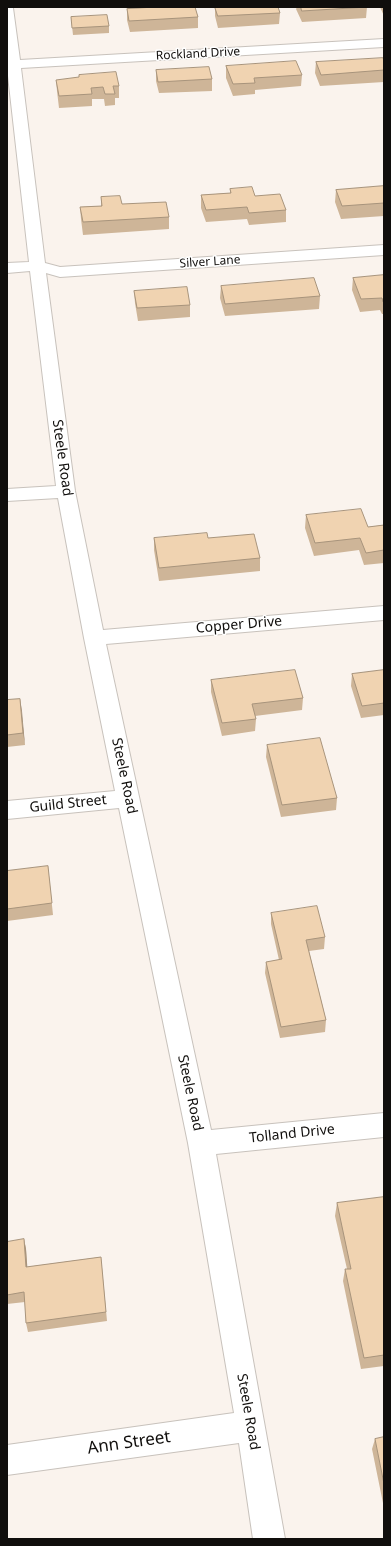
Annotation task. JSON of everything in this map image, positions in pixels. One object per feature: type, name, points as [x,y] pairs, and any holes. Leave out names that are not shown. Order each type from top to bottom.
[{"type":"street","name":"Steele Road","points":[[7,8],[12,64],[66,490],[94,638],[201,1143],[251,1426],[269,1539]]},
{"type":"street","name":"Rockland Drive","points":[[12,64],[384,43]]},
{"type":"street","name":"Silver Lane","points":[[7,268],[37,266],[60,272],[384,250]]},
{"type":"street","points":[[7,495],[66,490]]},
{"type":"street","name":"Copper Drive","points":[[94,638],[384,613]]},
{"type":"street","name":"Guild Street","points":[[7,810],[128,798]]},
{"type":"street","name":"Tolland Drive","points":[[201,1143],[384,1125]]},
{"type":"street","name":"Ann Street","points":[[7,1460],[251,1426]]},
{"type":"building","points":[[195,7],[198,17],[129,21],[127,9]]},
{"type":"building","points":[[215,7],[278,7],[280,13],[218,16]]},
{"type":"building","points":[[301,7],[367,7],[302,11]]},
{"type":"building","points":[[107,15],[109,26],[72,28],[71,17]]},
{"type":"building","points":[[383,58],[384,70],[321,75],[316,62]]},
{"type":"building","points":[[296,61],[302,75],[254,78],[255,83],[233,84],[226,66]]},
{"type":"building","points":[[209,67],[212,79],[158,82],[156,70]]},
{"type":"building","points":[[116,72],[119,86],[113,86],[115,94],[105,94],[103,87],[91,88],[92,94],[59,96],[56,80],[79,77],[79,75]]},
{"type":"building","points":[[384,186],[384,203],[342,206],[336,190]]},
{"type":"building","points":[[252,187],[255,196],[280,194],[286,210],[249,213],[247,207],[206,210],[201,195],[231,193],[230,189]]},
{"type":"building","points":[[120,196],[122,204],[166,202],[169,217],[83,222],[80,207],[102,206],[101,197]]},
{"type":"building","points":[[384,275],[384,301],[383,302],[382,298],[361,299],[353,278]]},
{"type":"building","points":[[314,278],[320,296],[225,304],[221,286]]},
{"type":"building","points":[[187,287],[190,305],[137,308],[134,291]]},
{"type":"building","points":[[361,509],[368,527],[384,525],[384,550],[366,553],[360,538],[315,543],[306,515]]},
{"type":"building","points":[[207,533],[208,538],[254,534],[260,558],[159,568],[154,538]]},
{"type":"building","points":[[295,670],[303,698],[252,704],[256,719],[222,723],[211,680]]},
{"type":"building","points":[[384,670],[384,703],[362,706],[352,674]]},
{"type":"building","points":[[20,699],[23,733],[7,735],[7,700]]},
{"type":"building","points":[[320,738],[337,798],[282,805],[267,745]]},
{"type":"building","points":[[48,866],[52,903],[7,909],[7,871]]},
{"type":"building","points":[[317,906],[325,937],[306,940],[326,1020],[281,1027],[266,962],[282,959],[271,913]]},
{"type":"building","points":[[384,1197],[384,1355],[364,1358],[345,1269],[351,1269],[337,1203]]},
{"type":"building","points":[[24,1239],[26,1267],[101,1257],[106,1312],[26,1323],[24,1292],[7,1295],[7,1242]]},
{"type":"building","points":[[384,1437],[384,1484],[375,1439]]}]
